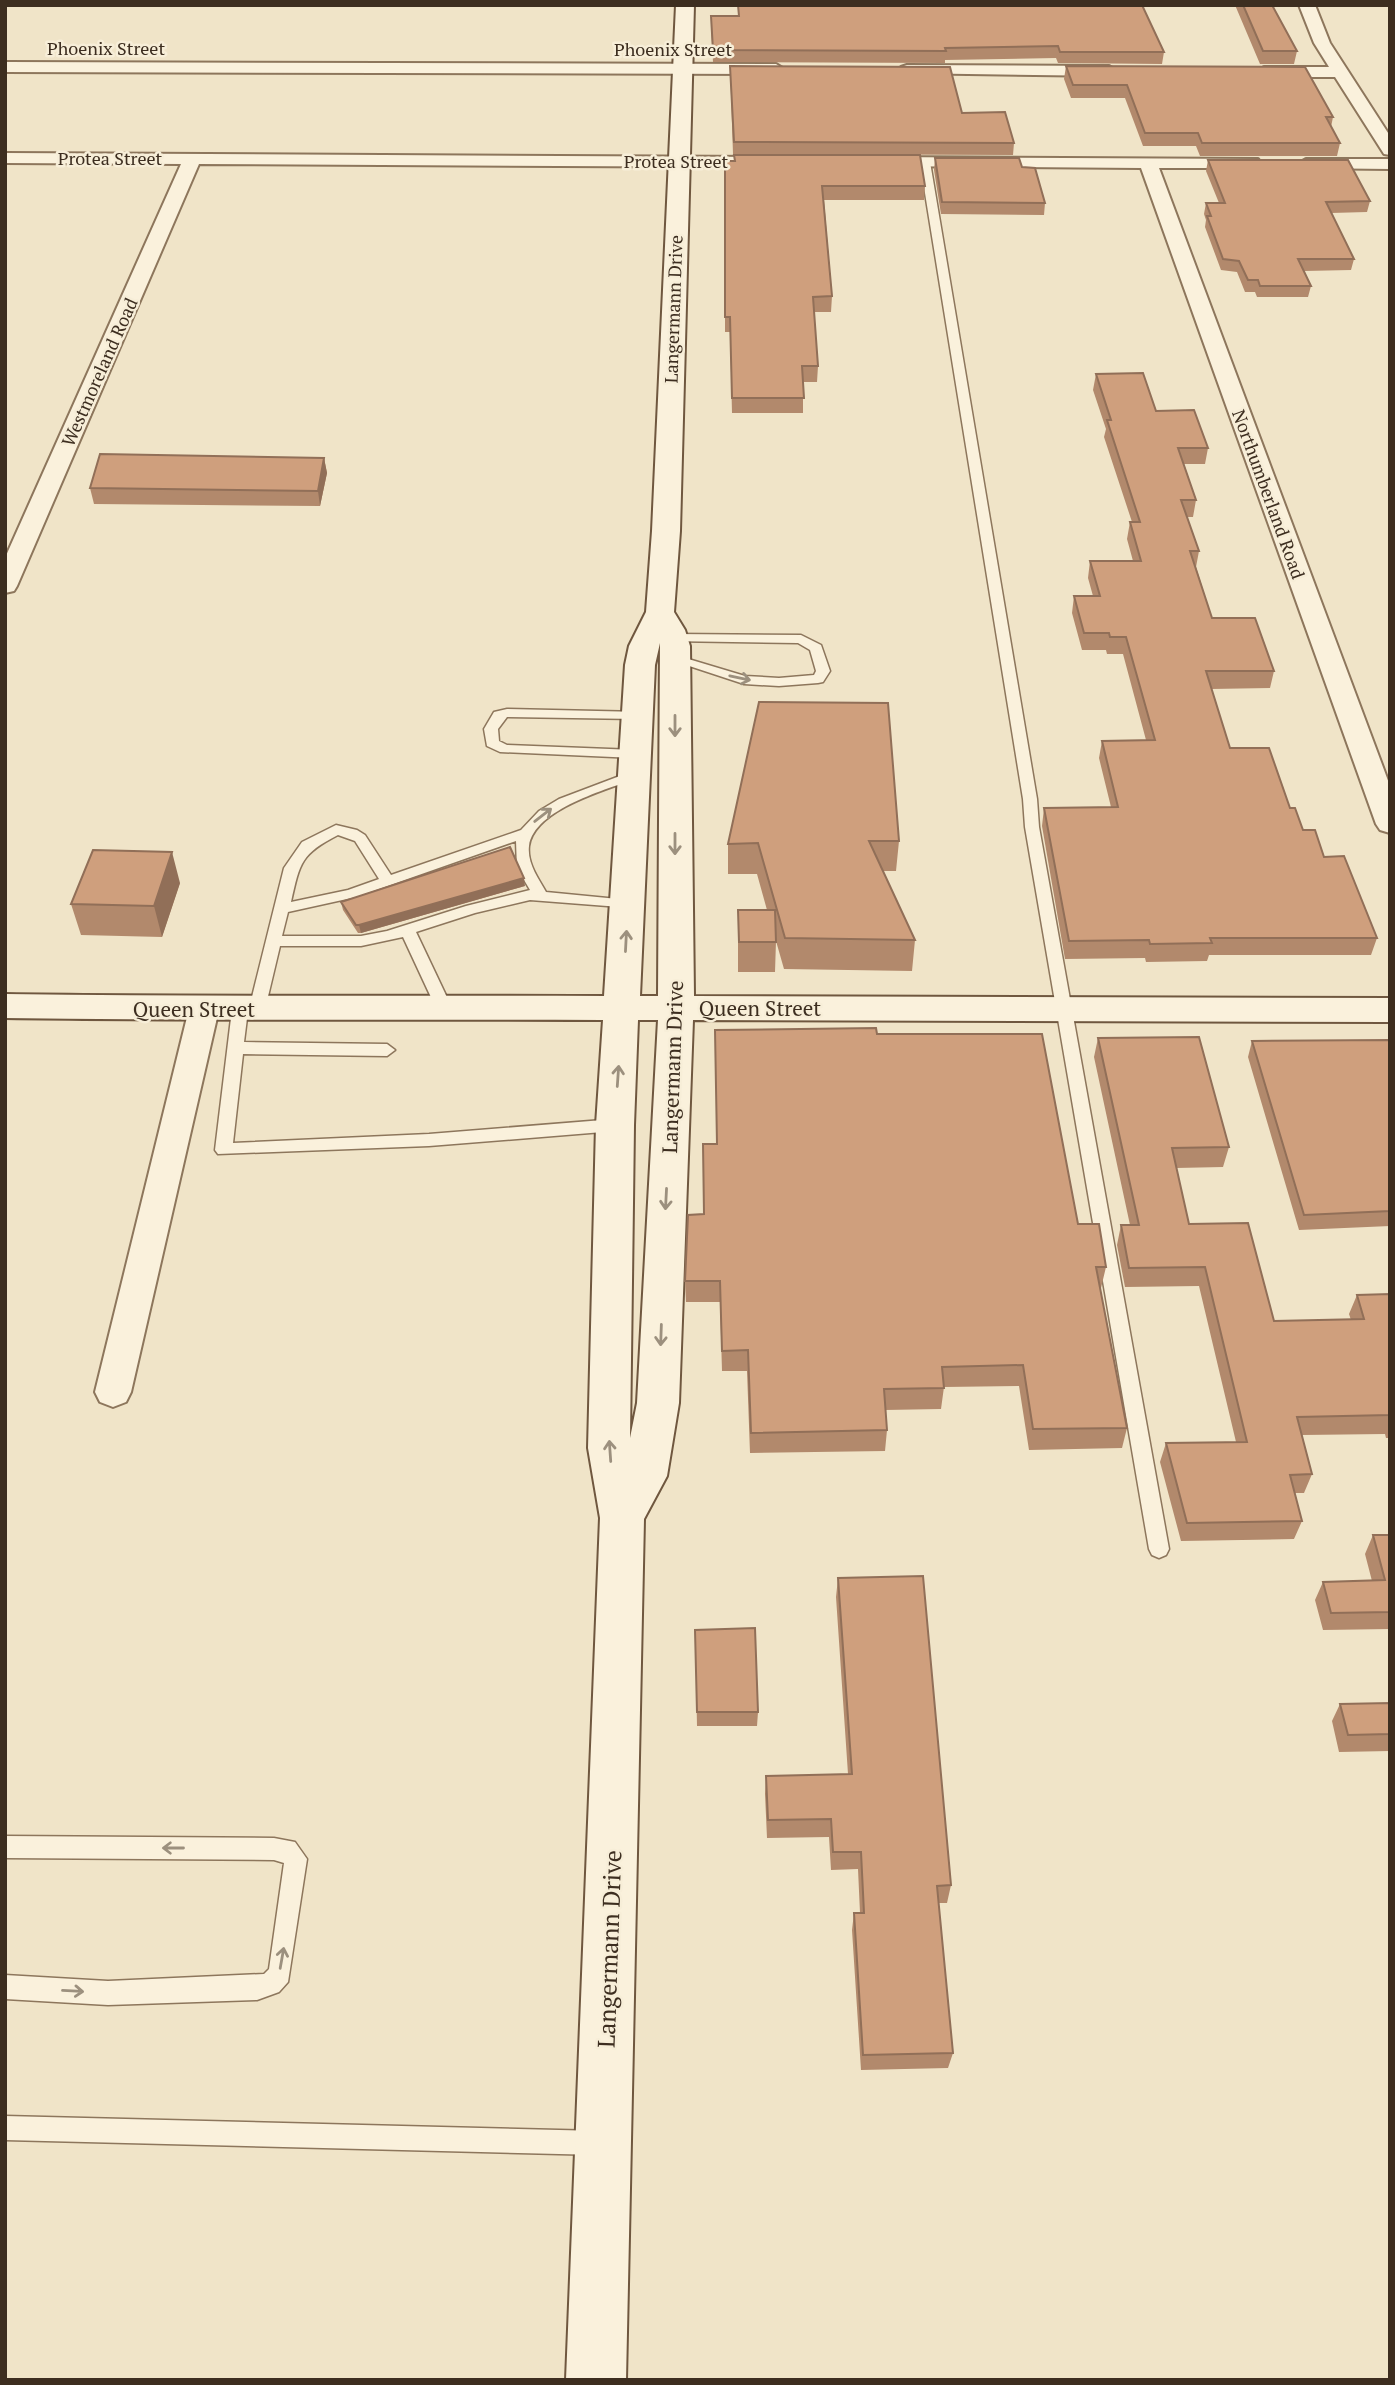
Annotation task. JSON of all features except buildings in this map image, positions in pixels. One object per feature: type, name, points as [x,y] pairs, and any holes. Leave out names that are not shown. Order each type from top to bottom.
[{"type":"main road","name":"Langermann Drive","points":[[622,1518],[645,1476],[658,1403],[676,1008],[669,636],[678,161],[685,5]]},
{"type":"main road","name":"Langermann Drive","points":[[596,2380],[622,1518],[609,1448],[615,1125],[634,764],[644,646],[669,636]]},
{"type":"main road","name":"Queen Street","points":[[5,1006],[248,1010],[1063,1006],[1390,1010]]},
{"type":"street","points":[[1307,5],[1322,43],[1390,150]]},
{"type":"street","name":"Phoenix Street","points":[[5,67],[791,69]]},
{"type":"street","points":[[887,70],[1120,71]]},
{"type":"street","points":[[1244,71],[1340,72]]},
{"type":"street","name":"Protea Street","points":[[5,158],[786,162]]},
{"type":"street","name":"Westmoreland Road","points":[[5,586],[193,158]]},
{"type":"street","points":[[855,162],[1390,164]]},
{"type":"street","name":"Northumberland Road","points":[[1148,163],[1390,824]]},
{"type":"street","points":[[113,1392],[204,1009]]},
{"type":"lane","points":[[925,163],[1063,1006],[1159,1549]]},
{"type":"lane","points":[[669,636],[801,639],[817,648],[823,671],[818,679],[761,682],[669,636]]},
{"type":"lane","points":[[634,764],[505,749],[492,743],[491,729],[499,715],[508,713],[637,715]]},
{"type":"lane","points":[[283,908],[322,901],[388,881],[526,833],[550,809],[634,764]]},
{"type":"lane","points":[[388,881],[360,838],[352,833],[336,830],[313,841],[301,852],[291,868],[275,941],[236,1048],[224,1150],[429,1140],[615,1125]]},
{"type":"lane","points":[[526,833],[520,860],[540,894]]},
{"type":"lane","points":[[275,941],[361,941],[408,931],[471,909],[540,894],[628,905]]},
{"type":"lane","points":[[408,931],[444,1008]]},
{"type":"lane","points":[[236,1048],[387,1050]]},
{"type":"lane","points":[[5,1847],[274,1849],[287,1850],[296,1859],[280,1974],[271,1984],[257,1988],[108,1993],[5,1987]]},
{"type":"lane","points":[[5,2128],[603,2143]]}]
